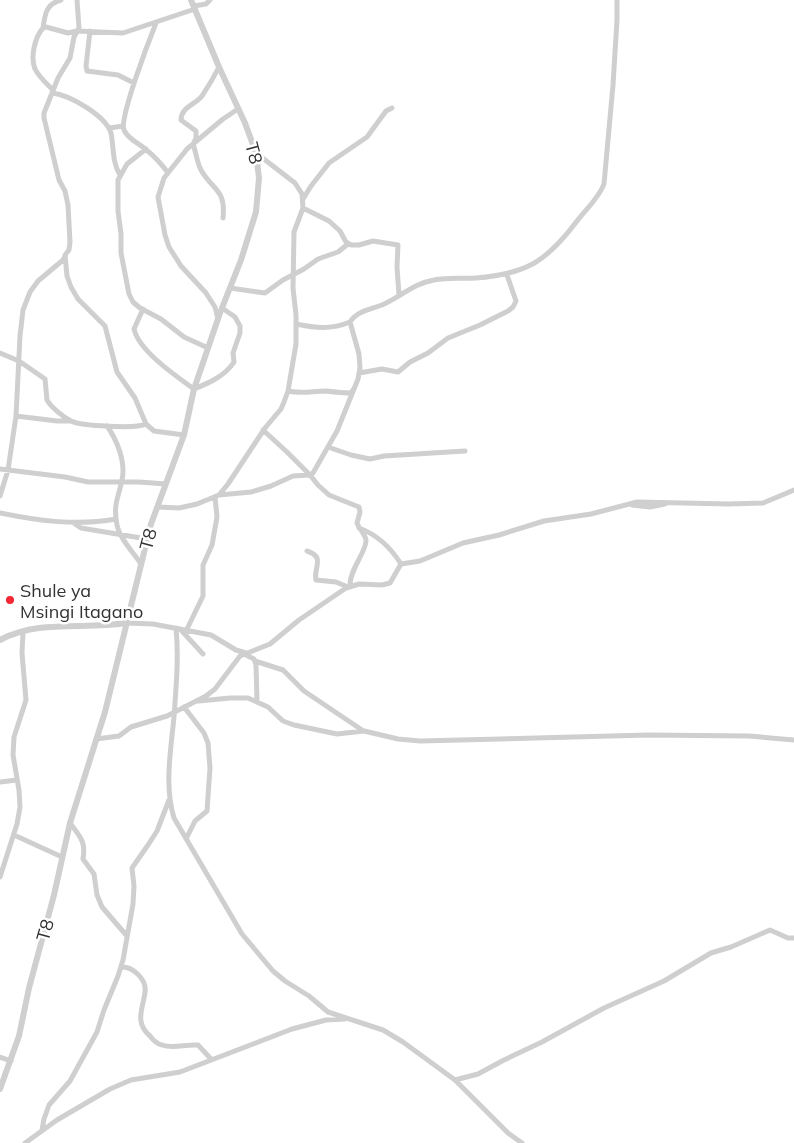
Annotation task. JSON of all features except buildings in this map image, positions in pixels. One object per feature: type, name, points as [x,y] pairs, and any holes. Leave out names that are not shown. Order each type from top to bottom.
[{"type":"street","points":[[60,0],[48,7],[43,28],[35,43],[34,63],[38,74],[53,92],[76,100],[105,122],[109,128],[115,165],[120,175]]},
{"type":"street","points":[[0,496],[8,470],[16,416],[21,322],[26,300],[38,281],[63,260],[69,250],[68,205],[50,138],[44,123],[44,113],[70,58],[72,43],[80,24],[77,0]]},
{"type":"street","points":[[43,28],[46,27],[68,33],[77,31],[123,33],[156,23],[193,5],[206,4],[210,0]]},
{"type":"street","points":[[296,324],[318,328],[341,326],[350,322],[360,313],[384,304],[433,280],[507,275],[539,261],[553,250],[602,189],[605,176],[610,119],[617,0]]},
{"type":"street","name":"T8","points":[[0,1089],[21,1030],[29,988],[51,910],[70,823],[105,712],[147,539],[184,435],[194,389],[218,318],[241,260],[256,212],[259,178],[256,153],[193,5]]},
{"type":"street","points":[[156,23],[134,83],[123,126],[127,135],[162,164],[168,173]]},
{"type":"street","points":[[90,31],[87,71],[118,75],[134,83]]},
{"type":"street","points":[[218,67],[200,98],[184,109],[181,114],[183,122],[196,131],[194,144],[200,168],[222,197],[224,204],[223,218]]},
{"type":"street","points":[[303,200],[311,186],[329,163],[367,137],[386,111],[392,108]]},
{"type":"street","points":[[218,318],[206,292],[181,266],[167,241],[158,197],[161,183],[187,149],[223,118],[238,109]]},
{"type":"street","points":[[109,128],[123,126]]},
{"type":"street","points":[[146,150],[127,164],[120,175],[118,211],[124,275],[131,299],[181,335],[208,348]]},
{"type":"street","points":[[187,630],[203,596],[203,565],[212,545],[217,517],[217,496],[228,484],[263,430],[281,409],[288,391],[295,352],[294,232],[303,208],[303,200],[295,183],[256,153]]},
{"type":"street","points":[[303,208],[330,220],[348,244]]},
{"type":"street","points":[[230,288],[265,294],[293,274],[318,259],[338,252],[348,244],[357,245],[373,240],[398,245],[399,295]]},
{"type":"street","points":[[65,255],[67,276],[73,292],[105,326],[117,372],[135,398],[146,424],[154,431],[184,435]]},
{"type":"street","points":[[360,373],[382,369],[398,372],[410,362],[428,353],[448,338],[508,311],[516,301],[507,275]]},
{"type":"street","points":[[143,309],[134,328],[137,336],[146,349],[167,369],[194,389],[210,382],[225,372],[234,362],[233,353],[240,333],[240,326],[235,316],[222,308]]},
{"type":"street","points":[[158,507],[180,508],[217,496],[251,492],[271,486],[293,476],[310,475],[340,426],[360,373],[359,354],[350,322]]},
{"type":"street","points":[[0,352],[19,361],[45,379],[47,400],[70,421]]},
{"type":"street","points":[[288,391],[301,393],[327,391],[351,393],[354,390]]},
{"type":"street","points":[[16,416],[107,426],[135,427],[146,424]]},
{"type":"street","points":[[107,426],[114,435],[123,474],[115,503],[117,524],[121,535],[141,564]]},
{"type":"street","points":[[96,739],[119,736],[131,727],[167,716],[213,692],[238,658],[270,644],[299,620],[349,586],[366,543],[365,536],[359,528],[357,520],[360,512],[359,507],[329,495],[263,430]]},
{"type":"street","points":[[328,447],[370,459],[384,456],[465,451]]},
{"type":"street","points":[[0,469],[88,482],[147,482],[166,484]]},
{"type":"street","points":[[401,564],[420,561],[463,543],[500,535],[534,523],[556,518],[590,514],[627,505],[650,502],[668,504],[763,503],[794,490]]},
{"type":"street","points":[[0,513],[52,522],[75,523],[116,519]]},
{"type":"street","points":[[75,523],[81,528],[147,539]]},
{"type":"street","points":[[359,528],[375,536],[386,545],[401,564]]},
{"type":"street","points":[[307,551],[315,554],[317,558],[316,580],[336,582],[349,586],[364,584],[387,585],[392,581],[401,564]]},
{"type":"street","points":[[0,640],[23,632],[62,626],[103,626],[126,623],[143,623],[211,634],[254,660],[283,670],[304,691],[364,731]]},
{"type":"street","points":[[178,628],[203,654]]},
{"type":"street","points":[[178,628],[178,662],[169,799],[174,818],[242,934],[268,967],[285,981],[309,996],[324,1009],[390,1034],[455,1080],[508,1133],[522,1143]]},
{"type":"street","points":[[0,877],[14,834],[20,807],[13,744],[26,700],[22,653],[23,632]]},
{"type":"street","points":[[257,701],[254,660],[258,649]]},
{"type":"street","points":[[196,701],[238,698],[257,701],[272,710],[283,721],[291,724],[337,734],[364,731],[398,739],[420,741],[648,735],[749,736],[794,740]]},
{"type":"street","points":[[184,706],[207,738],[210,768],[207,811],[195,822],[186,839]]},
{"type":"street","points":[[0,782],[17,780]]},
{"type":"street","points":[[42,1130],[49,1105],[70,1081],[97,1032],[121,967],[134,894],[132,868],[152,838],[169,799]]},
{"type":"street","points":[[70,823],[83,841],[83,859],[94,874],[97,895],[102,908],[127,936]]},
{"type":"street","points":[[14,834],[62,857]]},
{"type":"street","points":[[455,1080],[478,1074],[542,1042],[590,1015],[664,981],[712,953],[732,947],[770,930],[788,938],[794,938]]},
{"type":"street","points":[[121,967],[130,968],[135,971],[144,984],[142,1028],[162,1045],[198,1045],[211,1059]]},
{"type":"street","points":[[25,1143],[42,1130],[110,1089],[131,1080],[180,1072],[301,1026],[326,1020],[349,1019]]},
{"type":"street","points":[[0,1057],[11,1061]]},
{"type":"place","name":"Shule ya Msingi Itagano","points":[[10,600]]}]
